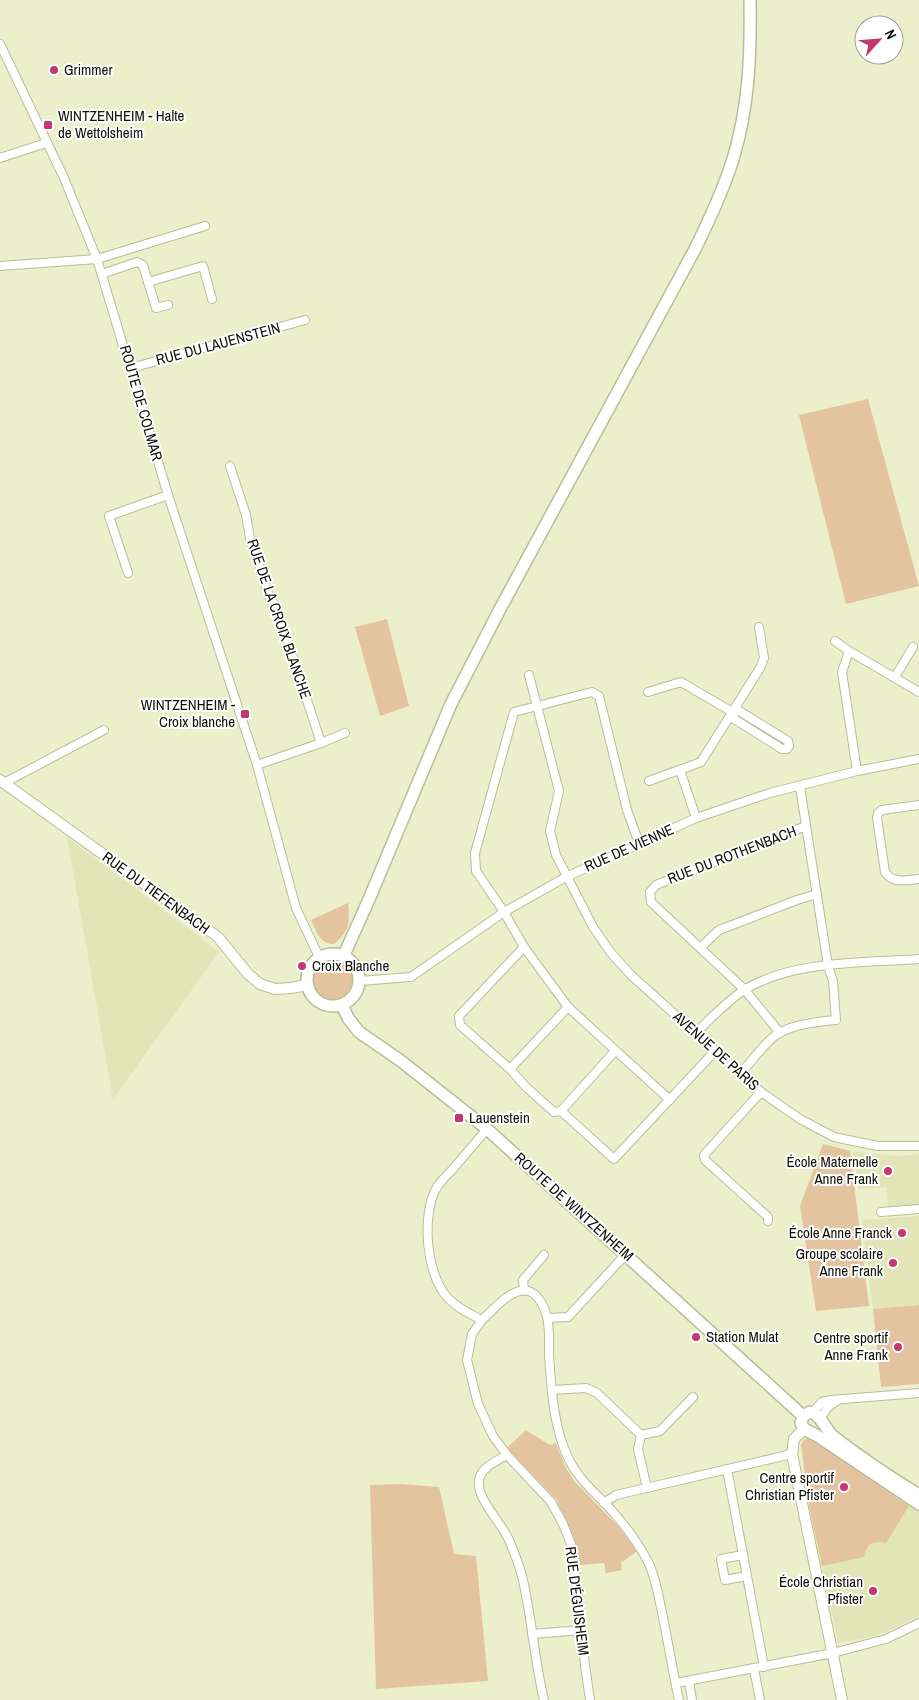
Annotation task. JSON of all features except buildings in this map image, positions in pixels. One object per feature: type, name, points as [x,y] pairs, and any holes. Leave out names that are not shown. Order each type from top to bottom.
[{"type":"main road","points":[[344,955],[451,704],[505,600],[694,251],[720,196],[733,158],[747,91],[751,49],[750,0]]},
{"type":"main road","points":[[332,953],[344,955],[353,962],[358,970],[360,981],[357,992],[342,1005],[329,1006],[318,1002],[311,995],[307,985],[308,972],[312,964],[319,956],[332,953]]},
{"type":"main road","name":"ROUTE DE WINTZENHEIM","points":[[342,1005],[348,1018],[360,1032],[401,1061],[487,1129],[832,1435],[919,1494]]},
{"type":"main road","points":[[806,1430],[817,1429],[821,1422],[812,1416],[801,1423],[806,1430],[919,1504]]},
{"type":"street","name":"ROUTE DE COLMAR","points":[[0,44],[64,178],[97,259],[168,495],[258,768]]},
{"type":"street","points":[[0,158],[46,142]]},
{"type":"street","points":[[0,266],[97,259],[205,226]]},
{"type":"street","points":[[102,274],[137,262],[143,265],[156,308],[168,305]]},
{"type":"street","points":[[148,282],[203,266],[212,299]]},
{"type":"street","name":"RUE DU LAUENSTEIN","points":[[131,368],[305,320]]},
{"type":"street","name":"RUE DE LA CROIX BLANCHE","points":[[230,466],[246,515],[250,538],[270,599],[277,608],[321,743]]},
{"type":"street","points":[[128,572],[109,516],[168,495]]},
{"type":"street","points":[[649,780],[701,762],[734,713],[760,668],[764,658],[758,627]]},
{"type":"street","points":[[835,641],[919,692]]},
{"type":"street","points":[[895,677],[913,647]]},
{"type":"street","points":[[849,651],[842,672],[857,771]]},
{"type":"street","name":"AVENUE DE PARIS","points":[[529,675],[559,791],[550,831],[556,854],[593,927],[611,953],[631,975],[761,1092],[800,1119],[834,1137],[878,1146],[919,1146]]},
{"type":"street","points":[[648,692],[681,682],[734,713],[788,741],[789,746],[787,749],[782,749],[734,713]]},
{"type":"street","points":[[639,842],[627,810],[599,696],[592,692],[514,712],[474,853],[476,871],[504,912],[524,947],[568,1007],[670,1100]]},
{"type":"street","name":"RUE DU TIEFENBACH","points":[[104,730],[2,781],[218,937],[248,974],[260,984],[275,989],[307,985]]},
{"type":"street","points":[[319,956],[296,908],[258,768],[345,733]]},
{"type":"street","name":"RUE DE VIENNE","points":[[360,981],[411,977],[504,912],[566,877],[639,842],[696,818],[770,793],[857,771],[919,759]]},
{"type":"street","points":[[680,770],[696,818]]},
{"type":"street","points":[[741,1074],[773,1038],[780,1033],[806,1023],[836,1020],[833,981],[828,966],[800,786]]},
{"type":"street","points":[[919,805],[882,810],[878,813],[877,818],[885,872],[889,878],[895,881],[919,879]]},
{"type":"street","name":"RUE DU ROTHENBACH","points":[[780,1033],[744,990],[701,947],[651,902],[650,892],[656,885],[806,826]]},
{"type":"street","points":[[701,947],[719,930],[817,894]]},
{"type":"street","points":[[524,947],[459,1016],[460,1026],[510,1069],[526,1087],[554,1112],[561,1111],[615,1051]]},
{"type":"street","points":[[696,1033],[722,1007],[744,990],[787,972],[828,966],[919,959]]},
{"type":"street","points":[[510,1069],[568,1007]]},
{"type":"street","points":[[561,1111],[614,1159],[715,1051]]},
{"type":"street","points":[[761,1092],[704,1155],[705,1160],[768,1217],[768,1221]]},
{"type":"street","points":[[487,1129],[437,1187],[428,1210],[428,1236],[431,1261],[437,1281],[453,1302],[482,1320],[515,1292],[524,1290],[533,1292],[541,1302],[548,1318],[552,1390],[558,1428],[564,1449],[576,1472],[589,1489],[627,1529],[648,1561],[661,1605],[679,1700]]},
{"type":"street","points":[[881,1212],[919,1209]]},
{"type":"street","points":[[548,1318],[568,1317],[626,1254]]},
{"type":"street","points":[[524,1290],[523,1280],[544,1255]]},
{"type":"street","name":"RUE D'ÉGUISHEIM","points":[[482,1320],[472,1334],[467,1360],[478,1404],[493,1436],[507,1455],[551,1502],[564,1524],[575,1562],[590,1700]]},
{"type":"street","points":[[552,1390],[586,1388],[592,1391],[641,1435]]},
{"type":"street","points":[[812,1416],[822,1402],[919,1393]]},
{"type":"street","points":[[641,1435],[660,1431],[693,1397]]},
{"type":"street","points":[[806,1430],[794,1439],[792,1454],[842,1700]]},
{"type":"street","points":[[641,1435],[638,1449],[647,1488]]},
{"type":"street","points":[[604,1503],[616,1495],[792,1454]]},
{"type":"street","points":[[507,1455],[482,1472],[479,1480],[486,1502],[508,1538],[522,1575],[534,1655],[544,1700]]},
{"type":"street","points":[[727,1469],[764,1667]]},
{"type":"street","points":[[743,1555],[721,1560],[725,1580],[747,1576]]},
{"type":"street","points":[[676,1684],[833,1653],[886,1639],[919,1623]]},
{"type":"street","points":[[532,1634],[582,1630]]},
{"type":"street","points":[[754,1669],[760,1700]]},
{"type":"street","points":[[689,1681],[692,1700]]},
{"type":"shaded area","points":[[868,399],[919,586],[846,604],[799,415]]},
{"type":"shaded area","points":[[387,619],[409,706],[380,716],[355,627]]},
{"type":"shaded area","points":[[67,837],[219,952],[113,1099]]},
{"type":"shaded area","points":[[348,903],[349,921],[346,930],[334,944],[325,942],[319,936],[311,920]]},
{"type":"shaded area","points":[[338,959],[346,962],[352,968],[355,980],[352,992],[346,998],[330,1001],[322,998],[316,992],[313,976],[316,968],[322,962]]},
{"type":"shaded area","points":[[823,1144],[850,1151],[869,1306],[816,1311],[800,1206]]},
{"type":"shaded area","name":"École Maternelle Anne Frank","points":[[854,1152],[899,1156],[919,1154],[919,1205],[888,1207],[887,1187],[858,1189]]},
{"type":"shaded area","name":"Groupe scolaire Anne Frank","points":[[919,1216],[919,1305],[873,1309],[862,1220]]},
{"type":"shaded area","name":"Centre sportif Anne Frank","points":[[919,1305],[919,1384],[881,1387],[873,1309]]},
{"type":"shaded area","points":[[526,1430],[550,1445],[556,1443],[565,1466],[574,1481],[618,1526],[637,1551],[621,1563],[622,1570],[606,1573],[604,1563],[580,1565],[573,1536],[556,1499],[507,1448]]},
{"type":"shaded area","name":"Centre sportif Christian Pfister","points":[[809,1437],[909,1506],[886,1543],[878,1542],[871,1544],[864,1557],[822,1566],[809,1506],[801,1445],[803,1440]]},
{"type":"shaded area","points":[[400,1484],[439,1487],[454,1554],[476,1556],[488,1681],[376,1689],[370,1485]]},
{"type":"shaded area","name":"École Christian Pfister","points":[[909,1506],[919,1512],[919,1616],[871,1637],[838,1643],[822,1566],[864,1557],[868,1546],[878,1541],[886,1542]]},
{"type":"place","name":"Grimmer","points":[[54,70]]},
{"type":"place","name":"WINTZENHEIM - Halte de Wettolsheim","points":[[48,125]]},
{"type":"place","name":"WINTZENHEIM - Croix blanche","points":[[245,714]]},
{"type":"place","name":"Croix Blanche","points":[[302,966]]},
{"type":"place","name":"Lauenstein","points":[[459,1118]]},
{"type":"place","name":"École Maternelle Anne Frank","points":[[888,1171]]},
{"type":"place","name":"École Anne Franck","points":[[902,1233]]},
{"type":"place","name":"Groupe scolaire Anne Frank","points":[[893,1263]]},
{"type":"place","name":"Station Mulat","points":[[696,1337]]},
{"type":"place","name":"Centre sportif Anne Frank","points":[[898,1347]]},
{"type":"place","name":"Centre sportif Christian Pfister","points":[[844,1487]]},
{"type":"place","name":"École Christian Pfister","points":[[873,1591]]}]
